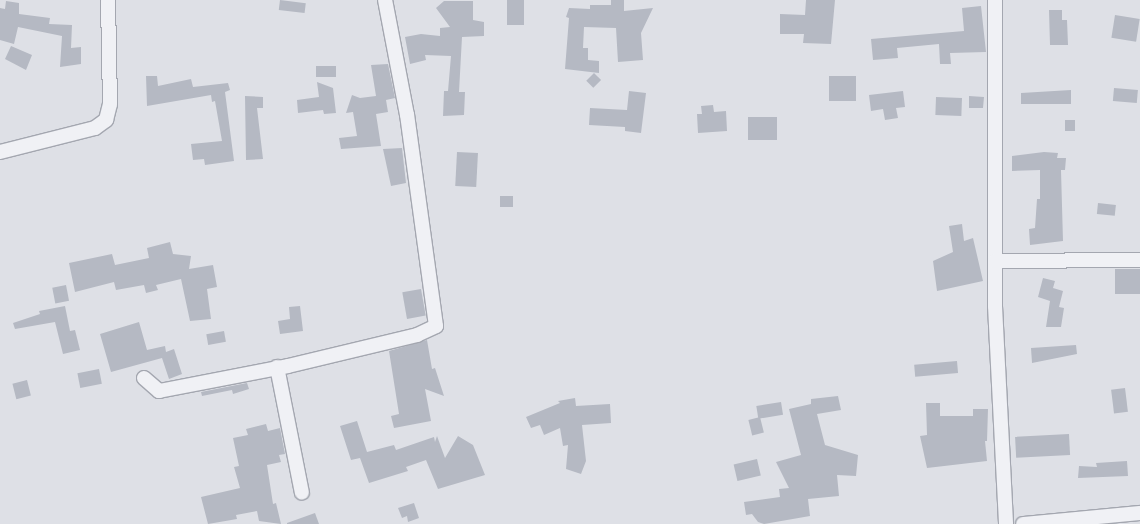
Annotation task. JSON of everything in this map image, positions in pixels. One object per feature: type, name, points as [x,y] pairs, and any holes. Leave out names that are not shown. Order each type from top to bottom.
[{"type":"street","points":[[0,152],[95,128],[106,120],[110,104],[108,0]]},
{"type":"street","points":[[144,378],[159,392],[417,335],[436,326],[407,115],[385,0]]},
{"type":"street","points":[[995,0],[994,306],[1006,524]]},
{"type":"street","points":[[995,261],[1140,260]]},
{"type":"street","points":[[277,367],[302,493]]},
{"type":"street","points":[[1023,524],[1140,513]]},
{"type":"building","points":[[280,0],[306,3],[305,13],[279,10]]},
{"type":"building","points":[[507,0],[524,0],[524,25],[507,25]]},
{"type":"building","points":[[611,0],[624,0],[624,11],[653,8],[641,33],[643,60],[618,62],[616,28],[584,27],[583,48],[588,48],[588,60],[599,61],[599,73],[565,69],[569,18],[566,17],[569,8],[590,9],[590,5],[611,5]]},
{"type":"building","points":[[806,0],[835,0],[831,44],[803,43],[804,34],[780,34],[780,14],[805,15]]},
{"type":"building","points":[[6,1],[19,3],[19,14],[50,18],[49,24],[72,25],[71,48],[81,47],[81,64],[60,67],[62,36],[18,27],[14,44],[0,40],[0,8],[5,9]]},
{"type":"building","points":[[444,1],[473,1],[473,20],[484,22],[484,36],[462,37],[459,92],[465,92],[464,115],[443,116],[444,91],[448,91],[451,56],[425,55],[426,60],[410,64],[405,37],[421,34],[440,36],[440,28],[450,27],[436,8]]},
{"type":"building","points":[[981,6],[986,52],[950,53],[951,64],[940,64],[939,44],[897,48],[898,58],[873,60],[871,39],[964,31],[962,8]]},
{"type":"building","points":[[1049,10],[1062,10],[1062,20],[1067,20],[1068,45],[1050,45]]},
{"type":"building","points":[[1115,15],[1140,19],[1136,42],[1111,38]]},
{"type":"building","points":[[11,46],[32,55],[26,70],[5,59]]},
{"type":"building","points":[[388,64],[395,98],[386,100],[388,112],[376,114],[381,146],[341,149],[339,138],[357,136],[353,112],[346,113],[352,95],[360,98],[376,96],[371,65]]},
{"type":"building","points":[[316,66],[336,66],[336,77],[316,77]]},
{"type":"building","points":[[594,73],[601,80],[593,88],[586,81]]},
{"type":"building","points":[[146,76],[157,76],[158,86],[191,79],[193,87],[228,83],[230,90],[225,92],[234,161],[205,165],[204,159],[193,160],[191,144],[222,141],[215,101],[212,102],[211,95],[147,106]]},
{"type":"building","points":[[829,76],[856,76],[856,101],[829,101]]},
{"type":"building","points":[[317,82],[333,88],[336,113],[324,114],[323,110],[298,113],[297,100],[319,97]]},
{"type":"building","points":[[1114,88],[1138,90],[1137,103],[1113,101]]},
{"type":"building","points":[[1071,90],[1071,104],[1021,104],[1021,93]]},
{"type":"building","points":[[629,91],[646,93],[641,133],[625,131],[625,127],[589,125],[590,108],[627,110]]},
{"type":"building","points":[[903,91],[905,107],[896,108],[898,118],[885,120],[883,109],[871,111],[869,95]]},
{"type":"building","points":[[245,96],[263,97],[263,108],[257,108],[263,159],[246,160]]},
{"type":"building","points":[[969,96],[984,97],[983,108],[969,108]]},
{"type":"building","points":[[936,97],[962,98],[961,116],[935,115]]},
{"type":"building","points":[[713,105],[714,112],[726,111],[727,131],[698,133],[697,114],[702,114],[701,106]]},
{"type":"building","points":[[748,117],[777,117],[777,140],[748,140]]},
{"type":"building","points":[[1065,120],[1075,120],[1075,131],[1065,131]]},
{"type":"building","points":[[402,148],[406,183],[391,186],[383,149]]},
{"type":"building","points":[[457,152],[478,153],[476,187],[455,186]]},
{"type":"building","points":[[1044,152],[1058,153],[1057,158],[1066,158],[1065,170],[1061,170],[1063,241],[1030,245],[1029,229],[1035,228],[1037,199],[1040,199],[1040,170],[1012,171],[1012,156]]},
{"type":"building","points":[[500,196],[513,196],[513,207],[500,207]]},
{"type":"building","points":[[1098,203],[1116,205],[1115,216],[1097,214]]},
{"type":"building","points":[[962,224],[964,241],[973,238],[983,281],[937,291],[933,261],[953,252],[949,226]]},
{"type":"building","points":[[170,242],[173,254],[191,256],[189,269],[213,265],[217,287],[207,289],[211,319],[190,321],[181,279],[156,285],[158,290],[146,293],[144,285],[116,290],[114,282],[75,292],[69,263],[112,254],[115,265],[149,258],[147,248]]},
{"type":"building","points":[[1115,269],[1140,269],[1140,294],[1115,294]]},
{"type":"building","points":[[1043,278],[1055,281],[1053,288],[1063,291],[1059,307],[1064,308],[1061,327],[1046,327],[1050,301],[1038,297]]},
{"type":"building","points":[[66,285],[69,301],[55,303],[52,288]]},
{"type":"building","points":[[421,289],[426,316],[407,319],[402,292]]},
{"type":"building","points":[[65,306],[70,331],[75,330],[80,350],[63,354],[55,322],[15,329],[13,323],[40,314],[39,311]]},
{"type":"building","points":[[300,306],[303,331],[280,334],[278,321],[290,319],[289,307]]},
{"type":"building","points":[[139,322],[147,350],[165,346],[166,352],[174,349],[182,374],[169,379],[162,358],[111,372],[100,334]]},
{"type":"building","points":[[224,331],[226,342],[208,345],[206,334]]},
{"type":"building","points":[[427,340],[432,369],[435,368],[444,396],[425,389],[431,421],[394,428],[391,416],[399,414],[389,351]]},
{"type":"building","points":[[1076,345],[1077,354],[1032,363],[1031,348]]},
{"type":"building","points":[[957,361],[958,373],[915,377],[914,365]]},
{"type":"building","points":[[99,369],[102,384],[80,388],[77,373]]},
{"type":"building","points":[[27,380],[31,396],[16,399],[12,384]]},
{"type":"building","points":[[247,383],[249,389],[233,394],[232,390],[202,396],[201,392]]},
{"type":"building","points":[[1125,388],[1128,412],[1114,414],[1111,390]]},
{"type":"building","points":[[838,396],[841,410],[817,414],[825,445],[858,455],[856,476],[837,475],[839,496],[808,499],[810,516],[764,524],[758,522],[752,514],[746,515],[744,502],[780,497],[779,489],[789,488],[776,462],[801,455],[789,409],[811,404],[811,399]]},
{"type":"building","points":[[575,398],[576,406],[610,404],[611,423],[582,425],[586,461],[581,474],[566,469],[568,445],[563,446],[560,428],[544,435],[540,425],[531,428],[526,417],[560,403],[558,401]]},
{"type":"building","points":[[781,402],[783,415],[758,419],[756,406]]},
{"type":"building","points":[[926,403],[940,403],[940,416],[973,416],[973,409],[988,409],[987,441],[985,441],[987,461],[927,468],[920,436],[927,435]]},
{"type":"building","points":[[760,417],[764,433],[752,435],[748,420]]},
{"type":"building","points":[[357,421],[367,452],[394,445],[396,450],[434,437],[435,442],[437,436],[445,458],[458,436],[473,445],[485,475],[438,489],[426,460],[406,467],[408,471],[369,483],[360,458],[351,460],[340,426]]},
{"type":"building","points":[[266,424],[268,431],[280,428],[285,454],[279,455],[281,462],[267,465],[273,504],[276,503],[281,524],[259,521],[257,511],[236,515],[237,519],[208,524],[201,497],[240,488],[234,467],[239,466],[233,438],[248,435],[246,429]]},
{"type":"building","points":[[1069,434],[1070,455],[1016,458],[1015,437]]},
{"type":"building","points":[[757,459],[761,476],[737,481],[734,464]]},
{"type":"building","points":[[1127,461],[1128,476],[1078,478],[1079,466],[1097,467],[1096,463]]},
{"type":"building","points":[[414,503],[419,518],[408,522],[407,516],[402,518],[398,508]]},
{"type":"building","points":[[315,513],[319,524],[287,524],[287,523]]}]
